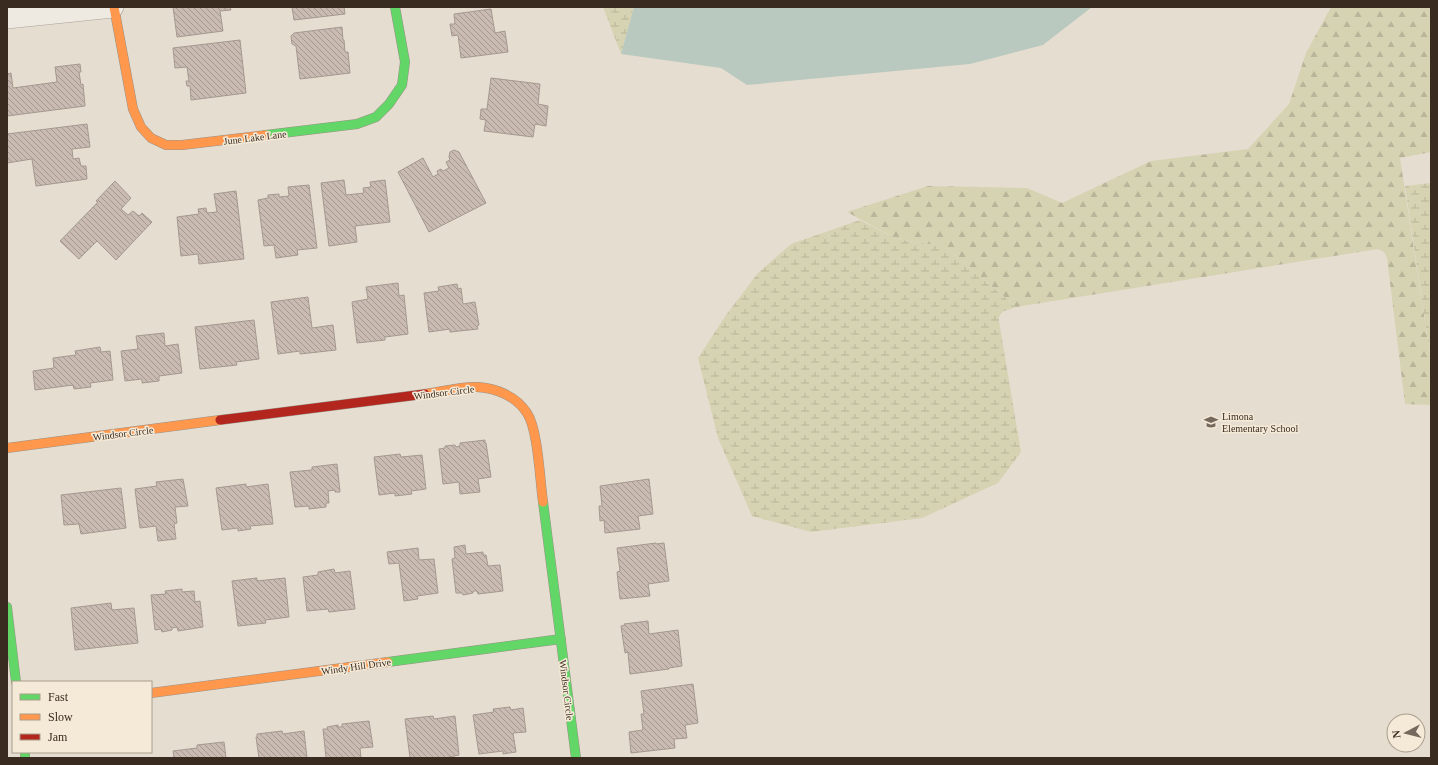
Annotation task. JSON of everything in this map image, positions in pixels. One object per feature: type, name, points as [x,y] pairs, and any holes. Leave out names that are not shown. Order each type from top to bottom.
[{"type":"street","name":"June Lake Lane","points":[[7,18],[114,7],[133,110],[141,127],[151,138],[166,145],[182,146],[357,124],[376,117],[390,104],[402,85],[405,62],[395,7]]},
{"type":"street","name":"Windsor Circle","points":[[7,448],[476,387],[496,390],[513,398],[527,413],[534,432],[576,758]]},
{"type":"street","points":[[7,607],[16,681]]},
{"type":"street","name":"Windy Hill Drive","points":[[152,693],[561,639]]},
{"type":"green space","points":[[603,7],[634,7],[621,54]]},
{"type":"green space","points":[[1331,7],[1431,7],[1431,152],[1400,158],[1431,361],[1431,405],[1405,404],[1387,258],[1384,252],[1378,249],[1016,307],[945,247],[897,239],[847,212],[928,186],[1027,188],[1062,203],[1151,161],[1248,149],[1289,104],[1306,53]]},
{"type":"green space","points":[[1431,183],[1431,361],[1405,186]]},
{"type":"green space","points":[[860,220],[897,239],[945,247],[1016,307],[1002,312],[999,317],[999,321],[1021,452],[998,483],[922,518],[811,532],[752,516],[718,438],[698,358],[726,315],[758,273],[791,244]]},
{"type":"shaded area","points":[[634,7],[1092,7],[1043,45],[970,64],[747,85],[721,68],[621,54]]},
{"type":"building","points":[[173,7],[230,7],[231,10],[220,11],[223,31],[177,37]]},
{"type":"building","points":[[292,7],[344,7],[345,14],[294,20]]},
{"type":"building","points":[[491,9],[495,33],[505,31],[508,52],[461,58],[458,35],[452,36],[450,24],[455,24],[454,14]]},
{"type":"building","points":[[342,27],[345,52],[348,52],[350,73],[300,79],[296,46],[292,44],[291,36],[294,33]]},
{"type":"building","points":[[240,40],[246,93],[191,100],[190,86],[187,86],[186,81],[189,81],[187,67],[175,68],[173,48]]},
{"type":"building","points":[[80,64],[81,72],[79,72],[81,85],[83,84],[85,106],[7,116],[7,74],[11,73],[13,88],[57,82],[55,67]]},
{"type":"building","points":[[491,78],[540,84],[538,104],[548,106],[546,126],[535,124],[533,137],[484,131],[486,120],[480,119],[481,109],[487,109]]},
{"type":"building","points":[[87,124],[90,147],[72,149],[73,159],[79,158],[81,166],[86,166],[87,179],[36,186],[32,159],[7,163],[7,134]]},
{"type":"building","points":[[454,150],[459,152],[486,203],[429,232],[398,172],[423,158],[433,177],[438,174],[437,171],[441,169],[443,171],[449,168],[446,162],[450,160],[450,152]]},
{"type":"building","points":[[344,180],[346,195],[364,193],[363,188],[371,187],[370,182],[385,180],[390,222],[355,226],[357,242],[329,246],[321,183]]},
{"type":"building","points":[[115,181],[131,198],[121,209],[128,215],[133,211],[139,216],[142,213],[152,222],[116,260],[97,241],[79,259],[60,241],[98,202],[96,201]]},
{"type":"building","points":[[309,185],[317,248],[297,250],[298,255],[276,258],[274,245],[264,246],[258,200],[268,198],[268,195],[279,194],[279,197],[289,196],[288,187]]},
{"type":"building","points":[[236,191],[244,259],[199,264],[198,254],[181,256],[177,217],[199,214],[198,209],[206,208],[207,213],[217,212],[214,194]]},
{"type":"building","points":[[398,283],[399,296],[404,295],[408,334],[385,337],[385,340],[357,343],[352,302],[368,299],[366,287]]},
{"type":"building","points":[[457,284],[458,289],[461,288],[463,304],[475,302],[479,325],[477,326],[478,329],[450,332],[450,329],[429,332],[424,293],[439,291],[438,287]]},
{"type":"building","points":[[308,297],[312,328],[333,325],[336,350],[300,354],[300,351],[278,354],[271,302]]},
{"type":"building","points":[[254,320],[259,359],[236,362],[237,365],[200,369],[195,327]]},
{"type":"building","points":[[164,333],[165,346],[178,344],[182,373],[159,376],[159,381],[142,383],[142,379],[125,381],[121,351],[138,349],[136,336]]},
{"type":"building","points":[[100,347],[101,352],[110,351],[113,380],[90,383],[91,387],[74,389],[73,385],[35,390],[33,371],[54,368],[53,358],[76,355],[75,351]]},
{"type":"building","points":[[485,440],[491,477],[478,479],[480,492],[460,494],[459,482],[443,484],[439,449],[445,448],[445,446],[460,446],[460,443]]},
{"type":"building","points":[[400,454],[401,457],[422,455],[426,489],[411,491],[412,494],[395,496],[395,493],[379,495],[374,457]]},
{"type":"building","points":[[337,464],[340,492],[335,492],[335,490],[328,491],[329,503],[326,503],[326,507],[309,509],[309,506],[295,507],[290,472],[312,470],[312,467]]},
{"type":"building","points":[[183,479],[188,506],[175,507],[177,523],[174,524],[176,539],[158,541],[156,526],[140,528],[135,489],[157,486],[156,482]]},
{"type":"building","points":[[649,479],[653,514],[638,516],[640,529],[605,533],[604,520],[600,521],[599,506],[602,506],[600,486]]},
{"type":"building","points":[[246,484],[246,487],[268,484],[273,524],[250,526],[251,529],[238,531],[238,528],[222,530],[216,488]]},
{"type":"building","points":[[121,488],[126,528],[81,534],[79,524],[64,525],[61,495]]},
{"type":"building","points":[[664,543],[669,581],[648,584],[650,596],[620,599],[617,572],[620,571],[617,548]]},
{"type":"building","points":[[465,545],[466,554],[483,552],[483,555],[486,555],[488,566],[500,565],[503,591],[478,594],[477,591],[473,591],[473,593],[463,595],[462,593],[456,593],[452,559],[455,558],[454,547]]},
{"type":"building","points":[[418,548],[419,560],[434,559],[438,593],[417,596],[418,599],[404,601],[399,563],[389,564],[387,552]]},
{"type":"building","points":[[334,569],[335,573],[350,571],[355,609],[329,612],[328,609],[307,611],[303,577],[318,575],[318,572]]},
{"type":"building","points":[[257,578],[257,581],[285,578],[289,617],[265,620],[266,623],[238,626],[232,581]]},
{"type":"building","points":[[182,589],[182,592],[194,591],[195,602],[200,601],[203,627],[178,631],[177,627],[172,628],[172,630],[162,632],[161,629],[155,630],[151,595],[166,594],[165,591]]},
{"type":"building","points":[[111,603],[112,610],[134,608],[138,643],[75,650],[71,608]]},
{"type":"building","points":[[648,621],[649,634],[678,630],[682,666],[630,674],[628,652],[625,653],[621,626],[625,625],[624,624]]},
{"type":"building","points":[[693,684],[698,723],[685,725],[687,738],[674,739],[675,748],[631,753],[629,732],[643,730],[641,714],[644,714],[641,691]]},
{"type":"building","points":[[510,707],[511,710],[523,708],[526,732],[513,733],[516,752],[503,754],[503,751],[479,754],[473,715],[494,712],[493,709]]},
{"type":"building","points":[[433,716],[434,719],[455,716],[459,755],[445,758],[410,758],[405,719]]},
{"type":"building","points":[[369,721],[373,747],[360,748],[361,758],[326,758],[323,729],[328,729],[327,727],[338,725],[338,727],[342,727],[342,724]]},
{"type":"building","points":[[282,731],[283,734],[304,731],[307,758],[259,758],[256,737],[257,734]]},
{"type":"building","points":[[224,742],[226,758],[174,758],[173,751],[197,748],[197,745]]},
{"type":"traffic: fast","points":[[266,135],[357,124],[376,117],[389,104],[402,85],[405,62],[395,7]]},
{"type":"traffic: fast","points":[[543,502],[576,758]]},
{"type":"traffic: fast","points":[[7,607],[16,681]]},
{"type":"traffic: fast","points":[[388,662],[561,639]]},
{"type":"traffic: fast","points":[[25,753],[25,758]]},
{"type":"traffic: slow","points":[[114,7],[133,109],[141,127],[151,138],[166,145],[182,145],[266,135]]},
{"type":"traffic: slow","points":[[425,394],[458,388],[477,387],[498,391],[517,402],[527,413],[534,431],[543,502]]},
{"type":"traffic: slow","points":[[7,448],[220,420]]},
{"type":"traffic: slow","points":[[152,693],[388,662]]},
{"type":"traffic: jam","points":[[220,420],[425,394]]},
{"type":"place","name":"Limona Elementary School","points":[[1211,422]]}]
